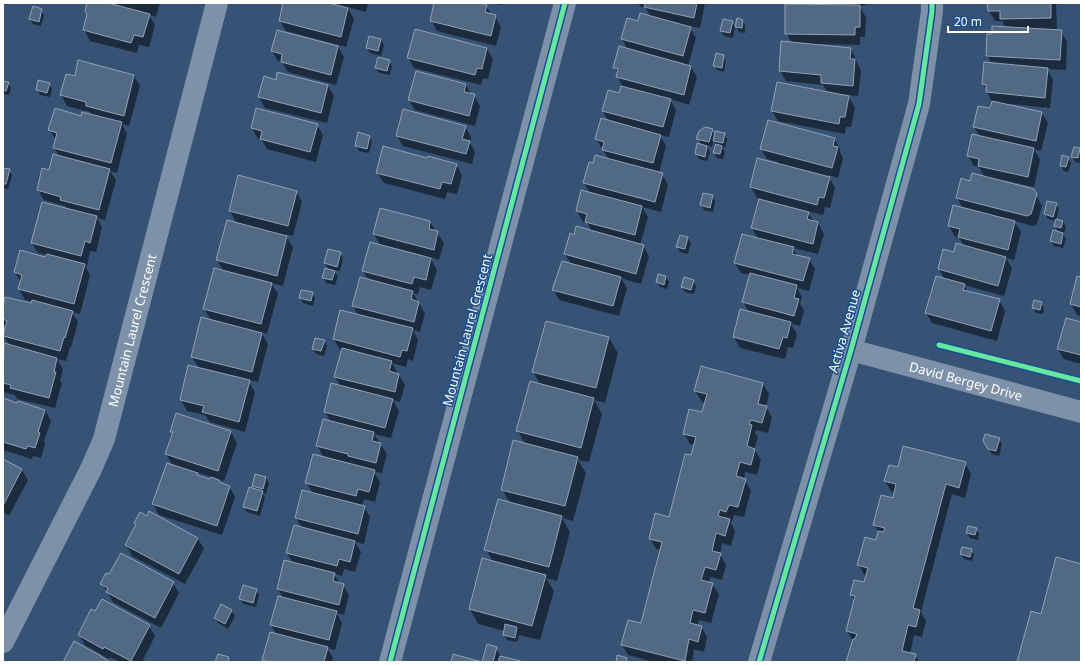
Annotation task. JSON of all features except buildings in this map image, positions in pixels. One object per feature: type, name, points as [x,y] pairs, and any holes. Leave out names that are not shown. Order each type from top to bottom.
[{"type":"street","name":"Mountain Laurel Crescent","points":[[3,642],[91,469],[104,439],[217,3]]},
{"type":"street","name":"Mountain Laurel Crescent","points":[[390,662],[565,3]]},
{"type":"street","name":"Activa Avenue","points":[[759,662],[851,350],[919,104],[932,3]]},
{"type":"street","name":"David Bergey Drive","points":[[851,350],[1081,412]]},
{"type":"cycle path","points":[[390,662],[565,3]]},
{"type":"cycle path","points":[[759,662],[851,350],[919,104],[932,3]]},
{"type":"cycle path","points":[[939,345],[1081,381]]}]
